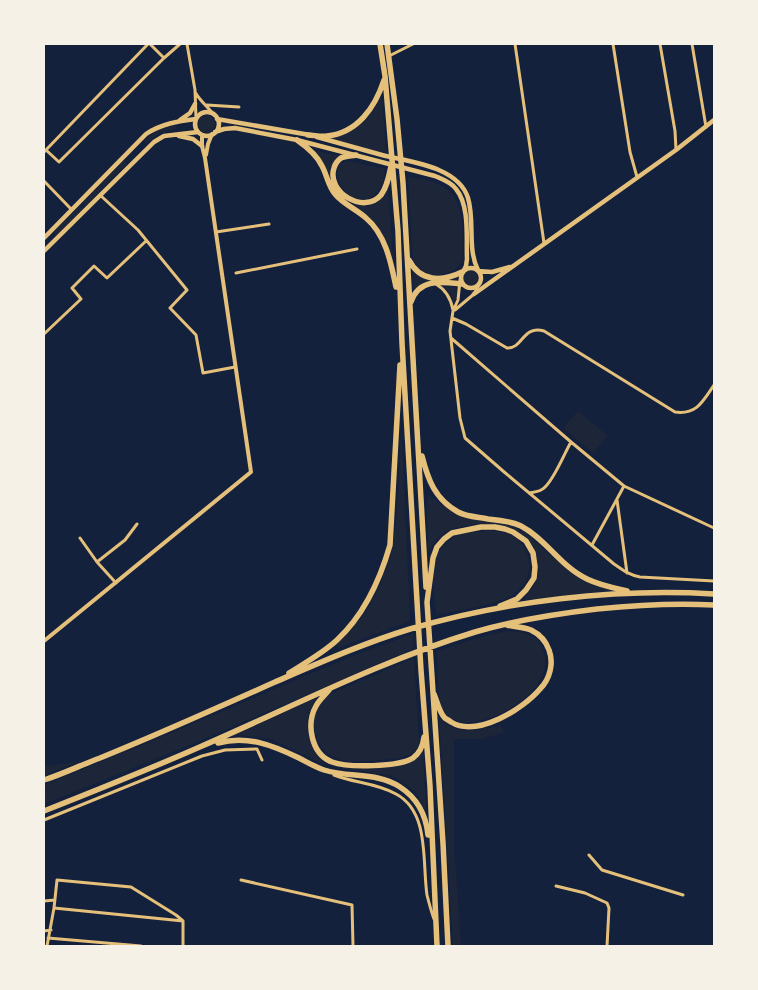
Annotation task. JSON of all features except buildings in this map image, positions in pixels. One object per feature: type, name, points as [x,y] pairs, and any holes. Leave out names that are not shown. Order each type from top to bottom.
[{"type":"highway","points":[[380,44],[385,76],[390,158],[398,231],[402,342],[417,613],[430,786],[432,861],[437,946]]},
{"type":"highway","points":[[387,44],[398,126],[408,258],[430,663],[443,843],[448,946]]},
{"type":"highway","points":[[308,135],[325,136],[338,134],[350,129],[369,112],[376,100],[385,76]]},
{"type":"highway","points":[[297,140],[319,159],[329,186],[340,200],[367,218],[380,234],[388,253],[400,300]]},
{"type":"highway","points":[[356,155],[345,156],[339,159],[333,172],[334,180],[340,192],[348,198],[356,202],[366,203],[374,201],[381,196],[385,188],[390,158]]},
{"type":"highway","points":[[408,258],[419,273],[429,278],[443,278],[456,275],[463,271]]},
{"type":"highway","points":[[411,304],[415,292],[426,284],[461,283]]},
{"type":"highway","points":[[276,682],[337,641],[355,621],[371,597],[384,568],[390,544],[402,342]]},
{"type":"highway","points":[[419,444],[430,484],[436,494],[459,513],[520,525],[540,540],[568,567],[586,579],[606,586],[634,592]]},
{"type":"highway","points":[[427,602],[433,558],[437,547],[444,539],[452,533],[464,529],[494,527],[513,532],[526,540],[533,553],[535,567],[534,578],[526,590],[517,599],[488,611]]},
{"type":"highway","points":[[44,780],[139,742],[358,648],[409,630],[488,611],[565,599],[634,592],[686,592],[714,594]]},
{"type":"highway","points":[[44,811],[135,775],[332,687],[452,640],[502,624],[549,615],[639,605],[714,605]]},
{"type":"highway","points":[[432,691],[444,717],[455,724],[470,727],[482,725],[507,715],[541,689],[548,676],[551,664],[551,656],[547,645],[539,635],[530,630],[502,624]]},
{"type":"highway","points":[[332,687],[316,706],[310,726],[316,746],[323,756],[332,762],[352,766],[403,763],[419,753],[424,742],[426,729]]},
{"type":"highway","points":[[202,746],[238,739],[254,741],[270,745],[323,770],[386,780],[399,786],[418,804],[426,823],[432,861]]},
{"type":"main road","points":[[44,238],[146,134],[186,116],[195,104]]},
{"type":"main road","points":[[177,121],[196,118],[204,112],[211,113],[216,117],[308,135],[390,158],[414,162],[435,169],[456,180],[464,189],[470,206],[474,260],[481,276],[479,284]]},
{"type":"main road","points":[[214,133],[218,127],[216,117]]},
{"type":"main road","points":[[196,118],[195,126],[200,134]]},
{"type":"main road","points":[[474,294],[636,177],[676,150],[714,120]]},
{"type":"main road","points":[[44,251],[154,142],[164,136],[169,135],[200,134],[206,136],[224,129],[235,128],[297,140],[435,176],[446,181],[456,188],[462,200],[465,211],[467,259],[461,283],[466,287],[472,288],[479,284],[490,283]]},
{"type":"main road","points":[[169,135],[193,139],[202,146]]},
{"type":"main road","points":[[125,156],[132,164]]},
{"type":"main road","points":[[463,271],[472,267],[478,270],[492,272],[513,266]]},
{"type":"street","points":[[164,58],[149,44],[45,151],[59,162],[180,44]]},
{"type":"street","points":[[187,44],[195,90],[196,118]]},
{"type":"street","points":[[389,56],[413,44]]},
{"type":"street","points":[[515,44],[544,243]]},
{"type":"street","points":[[613,44],[630,152],[636,177]]},
{"type":"street","points":[[660,44],[675,130],[676,150]]},
{"type":"street","points":[[692,44],[706,127]]},
{"type":"street","points":[[195,90],[200,100],[207,105],[216,117]]},
{"type":"street","points":[[207,105],[239,107]]},
{"type":"street","points":[[205,158],[208,144],[214,133]]},
{"type":"street","points":[[44,641],[251,472],[205,158],[200,134]]},
{"type":"street","points":[[44,181],[71,209]]},
{"type":"street","points":[[100,195],[138,230],[187,290],[170,308],[196,335],[203,373],[235,367]]},
{"type":"street","points":[[216,232],[269,224]]},
{"type":"street","points":[[44,334],[81,299],[72,288],[94,266],[107,278],[146,241]]},
{"type":"street","points":[[236,273],[357,249]]},
{"type":"street","points":[[434,283],[445,291],[451,300],[453,311]]},
{"type":"street","points":[[461,283],[458,300],[453,311],[450,331],[460,418],[463,434],[466,438],[614,564],[632,576],[714,581]]},
{"type":"street","points":[[453,311],[474,294],[479,284]]},
{"type":"street","points":[[452,318],[466,324],[507,348],[516,346],[526,334],[531,331],[537,329],[544,331],[675,412],[690,412],[696,408],[714,385]]},
{"type":"street","points":[[451,338],[624,486],[714,528]]},
{"type":"street","points":[[529,492],[536,492],[543,489],[549,483],[571,442]]},
{"type":"street","points":[[592,545],[624,486]]},
{"type":"street","points":[[617,500],[627,573]]},
{"type":"street","points":[[97,562],[125,540],[137,524]]},
{"type":"street","points":[[80,538],[97,562],[116,583]]},
{"type":"street","points":[[44,820],[202,756],[225,750],[257,749],[262,760]]},
{"type":"street","points":[[323,770],[346,779],[390,791],[400,796],[410,805],[420,825],[427,894],[435,922]]},
{"type":"street","points":[[589,855],[602,870],[683,895]]},
{"type":"street","points":[[47,946],[51,930],[57,880],[131,887],[183,921],[183,946]]},
{"type":"street","points":[[241,880],[352,905],[353,946]]},
{"type":"street","points":[[556,886],[585,893],[607,903],[609,908],[607,946]]},
{"type":"street","points":[[44,901],[55,900]]},
{"type":"street","points":[[54,908],[183,921]]},
{"type":"street","points":[[44,931],[51,930]]},
{"type":"street","points":[[48,938],[141,946]]},
{"type":"shaded area","points":[[382,96],[386,153],[325,139],[343,134],[359,125],[371,112]]},
{"type":"shaded area","points":[[206,115],[212,118],[215,124],[212,130],[206,133],[200,130],[197,124],[200,118]]},
{"type":"shaded area","points":[[171,126],[176,126],[176,129],[162,132],[146,144],[144,141],[157,131]]},
{"type":"shaded area","points":[[313,150],[338,156],[332,166],[331,176],[334,186],[339,194],[347,201],[357,205],[367,206],[378,202],[388,189],[393,258],[386,240],[369,216],[344,200],[333,188],[323,162]]},
{"type":"shaded area","points":[[347,161],[385,169],[381,186],[374,196],[365,200],[347,194],[341,186],[338,176],[339,165]]},
{"type":"shaded area","points":[[123,162],[126,162],[126,165],[104,186],[101,184]]},
{"type":"shaded area","points":[[408,177],[443,186],[453,195],[457,203],[462,222],[463,260],[455,270],[449,273],[435,275],[429,274],[418,267],[413,259]]},
{"type":"shaded area","points":[[100,185],[103,188],[86,206],[83,203]]},
{"type":"shaded area","points":[[79,206],[82,209],[57,235],[54,232]]},
{"type":"shaded area","points":[[413,270],[422,277],[428,278],[458,276],[457,281],[433,281],[422,284],[414,292]]},
{"type":"shaded area","points":[[470,270],[476,272],[478,278],[476,284],[470,286],[464,284],[462,278],[464,272]]},
{"type":"shaded area","points":[[442,287],[457,287],[454,303],[450,294]]},
{"type":"shaded area","points":[[578,411],[608,436],[593,453],[563,428]]},
{"type":"shaded area","points":[[400,439],[402,440],[410,621],[338,648],[336,644],[357,622],[373,599],[384,575],[396,523]]},
{"type":"shaded area","points":[[429,496],[459,515],[507,524],[525,532],[568,571],[582,580],[608,589],[608,591],[525,600],[535,583],[537,576],[538,566],[535,554],[525,537],[517,531],[499,525],[470,525],[449,530],[439,537],[428,552],[427,497]]},
{"type":"shaded area","points":[[497,531],[506,533],[515,538],[522,544],[527,552],[529,570],[527,579],[522,587],[507,598],[488,604],[437,615],[433,574],[438,554],[443,546],[451,539],[469,532]]},
{"type":"shaded area","points":[[509,631],[533,636],[542,647],[545,664],[540,681],[527,696],[511,708],[492,717],[474,722],[458,721],[446,714],[443,709],[439,693],[437,651],[491,634]]},
{"type":"shaded area","points":[[413,634],[413,649],[197,742],[44,804],[44,785],[355,655]]},
{"type":"shaded area","points":[[414,658],[419,744],[415,751],[399,758],[347,761],[331,755],[326,751],[318,741],[314,725],[316,712],[323,700],[330,694]]},
{"type":"shaded area","points":[[318,697],[310,710],[307,730],[311,744],[321,761],[331,766],[352,768],[397,766],[410,762],[423,749],[426,812],[414,791],[397,778],[389,775],[344,769],[322,764],[271,739],[236,735]]},
{"type":"shaded area","points":[[439,717],[446,723],[460,730],[476,730],[501,725],[504,732],[483,739],[454,739],[454,856],[461,946],[453,946]]},
{"type":"shaded area","points":[[81,761],[44,775],[44,767]]}]
